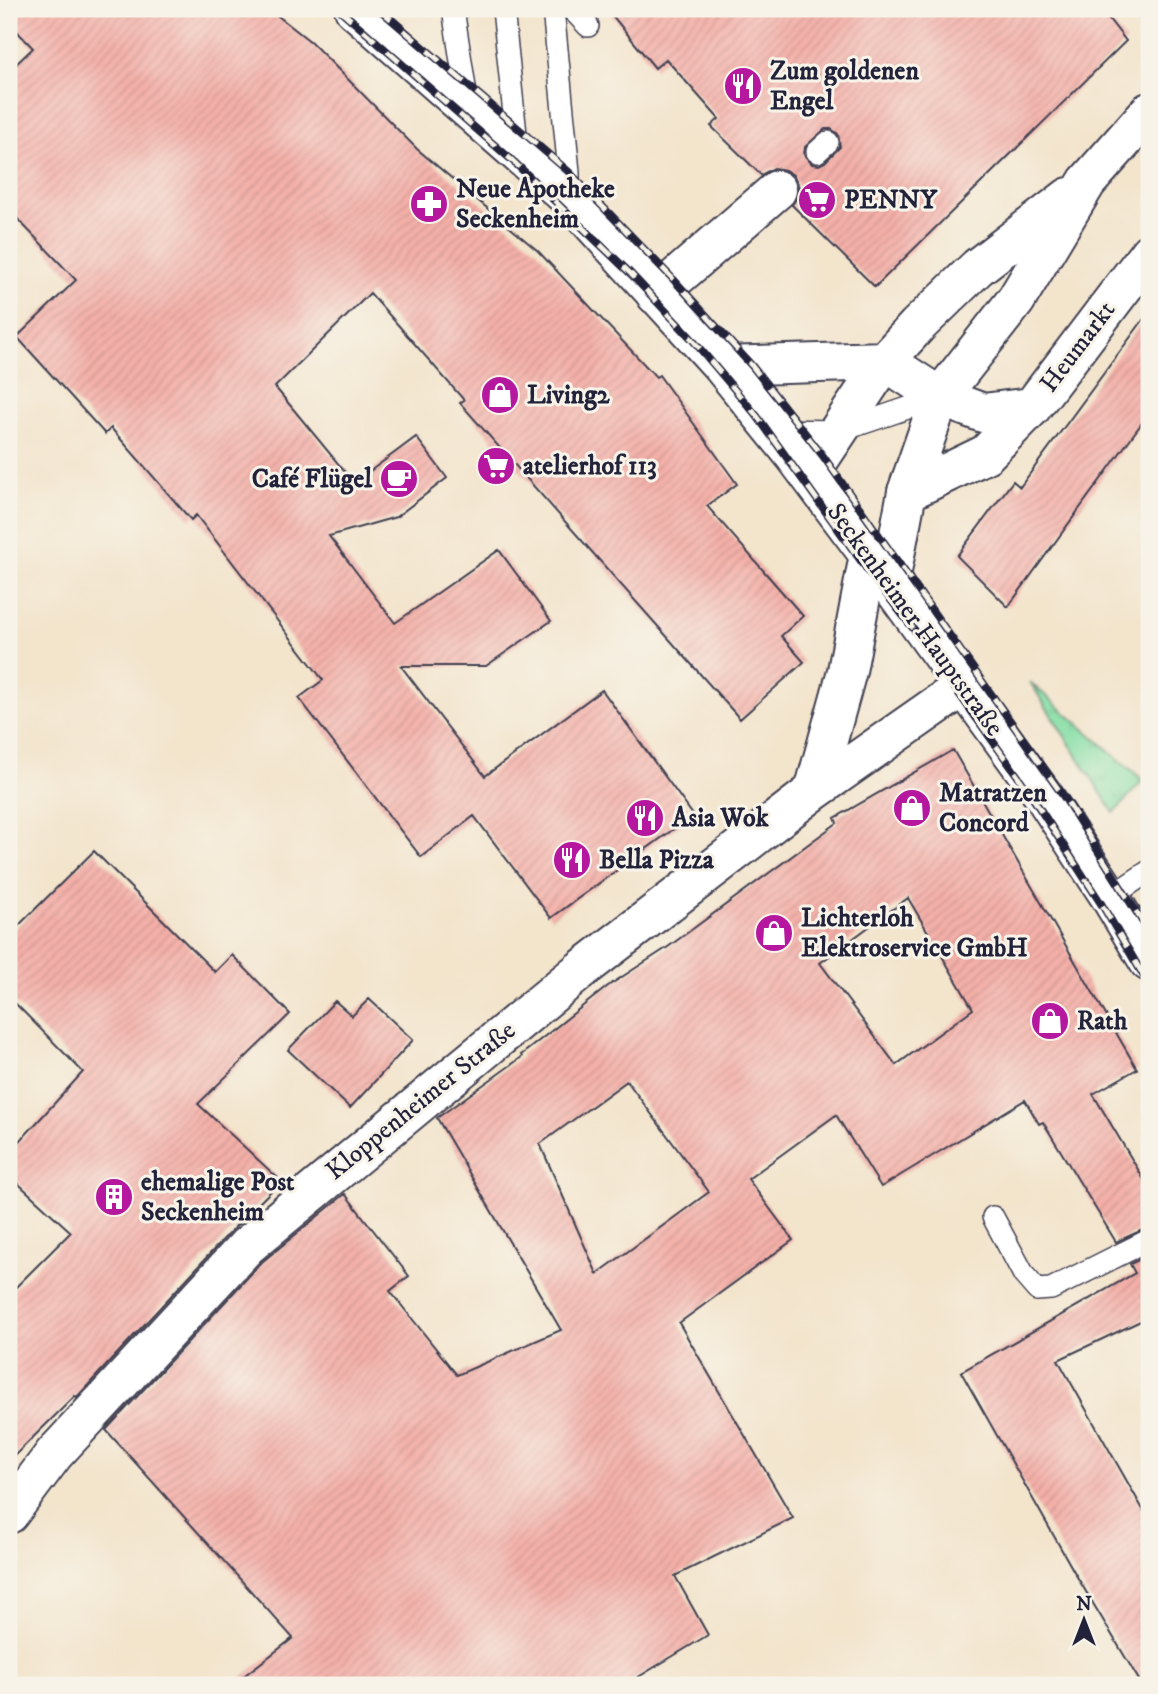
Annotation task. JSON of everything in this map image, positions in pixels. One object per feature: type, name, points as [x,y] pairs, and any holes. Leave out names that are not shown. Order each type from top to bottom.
[{"type":"main road","name":"Seckenheimer Hauptstraße","points":[[354,9],[569,198],[722,366],[775,430],[880,569],[1045,798],[1149,962]]},
{"type":"main road","points":[[814,791],[847,671],[940,397],[1016,300],[1087,182],[1149,112]]},
{"type":"main road","points":[[809,475],[885,361],[978,267],[1087,182]]},
{"type":"main road","points":[[656,295],[777,190]]},
{"type":"main road","name":"Heumarkt","points":[[907,492],[986,454],[1032,407],[1149,253]]},
{"type":"main road","points":[[722,366],[885,361]]},
{"type":"main road","name":"Heumarkt","points":[[885,361],[940,397],[983,413],[1032,407]]},
{"type":"main road","name":"Kloppenheimer Straße","points":[[9,1514],[54,1454],[247,1246],[580,970],[814,791],[964,687]]},
{"type":"lane","points":[[453,9],[468,107]]},
{"type":"lane","points":[[503,9],[518,153]]},
{"type":"lane","points":[[553,9],[569,172],[569,198]]},
{"type":"lane","points":[[572,9],[588,26]]},
{"type":"lane","points":[[775,430],[840,431],[940,397]]},
{"type":"lane","points":[[1110,897],[1149,871]]},
{"type":"lane","points":[[993,1217],[1024,1275],[1037,1290],[1051,1289],[1149,1240]]},
{"type":"green space","points":[[1030,682],[1143,780],[1114,813]]},
{"type":"building","points":[[9,9],[269,9],[311,42],[417,149],[538,251],[656,377],[659,375],[737,484],[707,506],[803,616],[781,636],[804,662],[740,719],[460,403],[464,400],[370,293],[275,387],[354,483],[416,437],[447,478],[396,517],[329,536],[395,623],[499,550],[551,621],[486,666],[401,666],[485,776],[602,690],[693,815],[551,918],[474,816],[421,857],[299,698],[323,680],[196,515],[191,520],[111,428],[105,434],[17,337],[76,280],[9,210],[9,71],[33,48],[9,23]]},
{"type":"building","points":[[607,9],[1101,9],[1126,41],[875,287],[792,205],[798,196],[799,187],[793,175],[774,168],[761,175],[711,126],[719,119],[666,59],[655,68]],"holes":[[[825,129],[831,129],[838,134],[840,147],[825,162],[812,164],[804,155],[805,147]]]},
{"type":"building","points":[[1149,312],[1149,413],[1008,607],[957,556],[1013,481],[1020,487]]},
{"type":"building","points":[[953,750],[1137,1069],[1093,1094],[1149,1188],[1149,1227],[1116,1242],[1043,1122],[1039,1124],[1025,1100],[881,1187],[836,1115],[748,1179],[793,1240],[679,1323],[793,1518],[675,1576],[708,1635],[625,1685],[232,1685],[293,1638],[106,1430],[262,1262],[345,1194],[409,1276],[390,1291],[457,1375],[561,1330],[437,1118],[522,1057],[521,1055],[608,986],[668,947],[837,823],[835,818]],"holes":[[[908,898],[973,1009],[896,1065],[820,963]],[[627,1081],[709,1192],[597,1274],[540,1144]]]},
{"type":"building","points":[[94,851],[215,972],[232,955],[290,1014],[198,1104],[281,1181],[77,1397],[9,1461],[9,1294],[71,1232],[9,1175],[9,1153],[83,1072],[9,997],[9,935]]},
{"type":"building","points":[[369,999],[413,1040],[350,1108],[288,1050],[335,1001],[352,1016]]},
{"type":"building","points":[[1149,1255],[1149,1317],[1058,1360],[1149,1520],[1149,1685],[1142,1685],[961,1372],[1135,1273],[1130,1264]]},
{"type":"railway","points":[[339,9],[514,162],[631,274],[691,338],[757,416],[866,568],[930,650],[1027,789],[1102,905],[1149,985]]},
{"type":"railway","points":[[379,9],[569,172],[674,280],[752,366],[823,456],[1066,800],[1149,932]]},
{"type":"place","name":"Zum goldenen Engel","points":[[743,86]]},
{"type":"place","name":"PENNY","points":[[817,200]]},
{"type":"place","name":"Neue Apotheke Seckenheim","points":[[429,204]]},
{"type":"place","name":"Living2","points":[[500,395]]},
{"type":"place","name":"atelierhof 113","points":[[496,466]]},
{"type":"place","name":"Café Flügel","points":[[399,479]]},
{"type":"place","name":"Matratzen Concord","points":[[912,808]]},
{"type":"place","name":"Asia Wok","points":[[645,818]]},
{"type":"place","name":"Bella Pizza","points":[[572,860]]},
{"type":"place","name":"Lichterloh Elektroservice GmbH","points":[[774,933]]},
{"type":"place","name":"Rath","points":[[1050,1021]]},
{"type":"place","name":"ehemalige Post Seckenheim","points":[[114,1197]]}]
